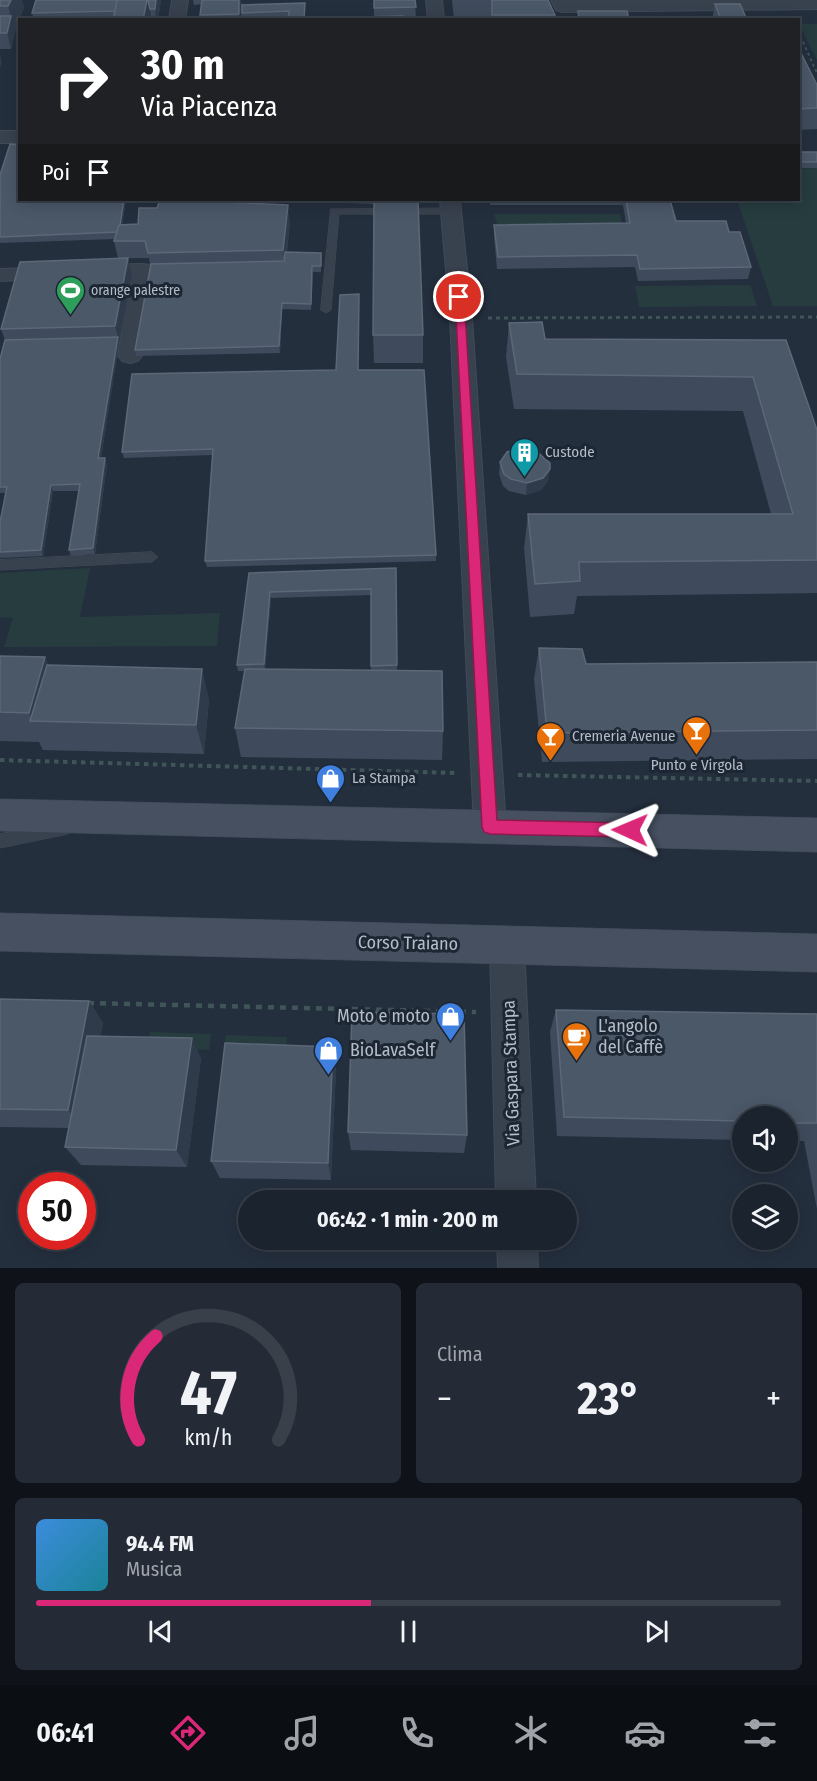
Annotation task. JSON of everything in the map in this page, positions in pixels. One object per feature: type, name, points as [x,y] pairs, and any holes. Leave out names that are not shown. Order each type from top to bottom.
[{"type":"main road","points":[[0,815],[817,834]]},
{"type":"main road","name":"Corso Traiano","points":[[0,932],[817,953]]},
{"type":"street","points":[[177,18],[180,0]]},
{"type":"street","points":[[434,0],[436,18]]},
{"type":"street","points":[[561,3],[817,4]]},
{"type":"street","points":[[0,137],[18,137]]},
{"type":"street","points":[[450,205],[461,318],[490,827]]},
{"type":"street","points":[[0,275],[142,270],[130,356]]},
{"type":"street","name":"Via Gaspara Stampa","points":[[507,945],[516,1190]]},
{"type":"street","points":[[517,1250],[518,1268]]},
{"type":"lane","points":[[326,310],[334,211],[450,205]]},
{"type":"lane","points":[[0,565],[152,557]]},
{"type":"lane","points":[[0,841],[116,818]]},
{"type":"path","points":[[800,36],[817,73]]},
{"type":"path","points":[[461,318],[817,317]]},
{"type":"path","points":[[0,760],[817,781]]},
{"type":"path","points":[[83,1003],[510,1012]]},
{"type":"green space","points":[[800,24],[817,24],[817,60],[800,26]]},
{"type":"green space","points":[[817,168],[817,306],[773,306],[737,201],[800,201],[800,169]]},
{"type":"green space","points":[[494,214],[620,214],[623,228],[499,230]]},
{"type":"green space","points":[[750,285],[757,306],[639,307],[635,286]]},
{"type":"green space","points":[[90,568],[80,617],[220,613],[217,646],[4,647],[13,618],[0,617],[0,573]]},
{"type":"green space","points":[[150,1032],[211,1034],[209,1050],[147,1048]]},
{"type":"green space","points":[[226,1035],[287,1037],[286,1052],[224,1050]]},
{"type":"building","points":[[0,0],[11,0],[8,6],[0,6]]},
{"type":"building","points":[[36,0],[117,0],[115,11],[32,13]]},
{"type":"building","points":[[117,0],[147,0],[143,18],[113,18]]},
{"type":"building","points":[[148,0],[156,0],[155,9],[150,9]]},
{"type":"building","points":[[202,0],[239,0],[239,14],[200,15]]},
{"type":"building","points":[[374,0],[415,0],[416,7],[374,8]]},
{"type":"building","points":[[492,0],[548,0],[555,15],[492,15]]},
{"type":"building","points":[[305,3],[304,18],[288,18],[289,11],[242,13],[242,5]]},
{"type":"building","points":[[715,4],[740,4],[746,18],[720,18]]},
{"type":"building","points":[[578,11],[627,11],[629,18],[579,18]]},
{"type":"building","points":[[0,16],[11,16],[7,33],[0,33]]},
{"type":"building","points":[[403,16],[403,18],[362,18]]},
{"type":"building","points":[[800,51],[817,85],[817,108],[800,109]]},
{"type":"building","points":[[10,144],[18,145],[18,201],[124,201],[117,232],[0,237],[0,175]]},
{"type":"building","points":[[800,152],[817,152],[817,162],[800,162]]},
{"type":"building","points":[[160,201],[288,205],[283,250],[148,253],[145,241],[114,241],[119,225],[138,224],[139,208],[157,208]]},
{"type":"building","points":[[374,201],[418,201],[423,335],[373,335]]},
{"type":"building","points":[[626,201],[670,201],[676,221],[726,221],[729,232],[740,232],[751,267],[640,269],[637,255],[498,257],[494,225],[630,223]]},
{"type":"building","points":[[285,252],[321,253],[321,266],[312,266],[311,304],[282,303],[279,346],[135,350],[151,264],[284,261]]},
{"type":"building","name":"orange palestre","points":[[128,258],[115,326],[1,329],[20,262]]},
{"type":"building","points":[[359,294],[358,370],[424,370],[436,555],[205,561],[213,449],[122,452],[132,374],[336,370],[340,295]]},
{"type":"building","points":[[542,322],[545,339],[786,340],[817,430],[817,560],[579,562],[580,581],[535,584],[528,514],[793,514],[753,377],[517,374],[509,323]]},
{"type":"building","points":[[118,337],[98,458],[105,458],[93,548],[69,550],[80,484],[51,485],[41,550],[0,552],[0,522],[7,487],[0,487],[0,359],[5,340]]},
{"type":"building","points":[[521,448],[536,451],[550,463],[550,469],[543,478],[527,483],[511,479],[504,474],[500,462],[507,452]]},
{"type":"building","points":[[396,568],[397,665],[371,666],[371,589],[270,592],[264,664],[237,665],[249,573]]},
{"type":"building","points":[[539,648],[582,649],[586,664],[817,662],[817,730],[547,733]]},
{"type":"building","points":[[0,656],[45,657],[29,713],[0,712]]},
{"type":"building","points":[[47,665],[202,669],[196,725],[30,721]]},
{"type":"building","points":[[245,669],[442,671],[443,731],[235,728]]},
{"type":"building","points":[[0,999],[89,1001],[68,1110],[0,1109]]},
{"type":"building","points":[[556,1010],[817,1014],[817,1123],[798,1123],[798,1106],[732,1106],[732,1121],[564,1117]]},
{"type":"building","points":[[352,1012],[464,1014],[467,1135],[348,1132]]},
{"type":"building","points":[[87,1036],[192,1038],[176,1150],[65,1147]]},
{"type":"building","points":[[225,1043],[333,1047],[328,1163],[211,1161]]},
{"type":"place","name":"orange palestre","points":[[70,316]]},
{"type":"place","name":"Custode","points":[[524,478]]},
{"type":"place","name":"Punto e Virgola","points":[[697,756]]},
{"type":"place","name":"Cremeria Avenue","points":[[551,762]]},
{"type":"place","name":"La Stampa","points":[[331,804]]},
{"type":"place","name":"Moto e moto","points":[[451,1042]]},
{"type":"place","name":"L'angolo del Caffè","points":[[577,1062]]},
{"type":"place","name":"BioLavaSelf","points":[[329,1076]]},
{"type":"route","points":[[459,297],[490,827],[630,830]]}]
